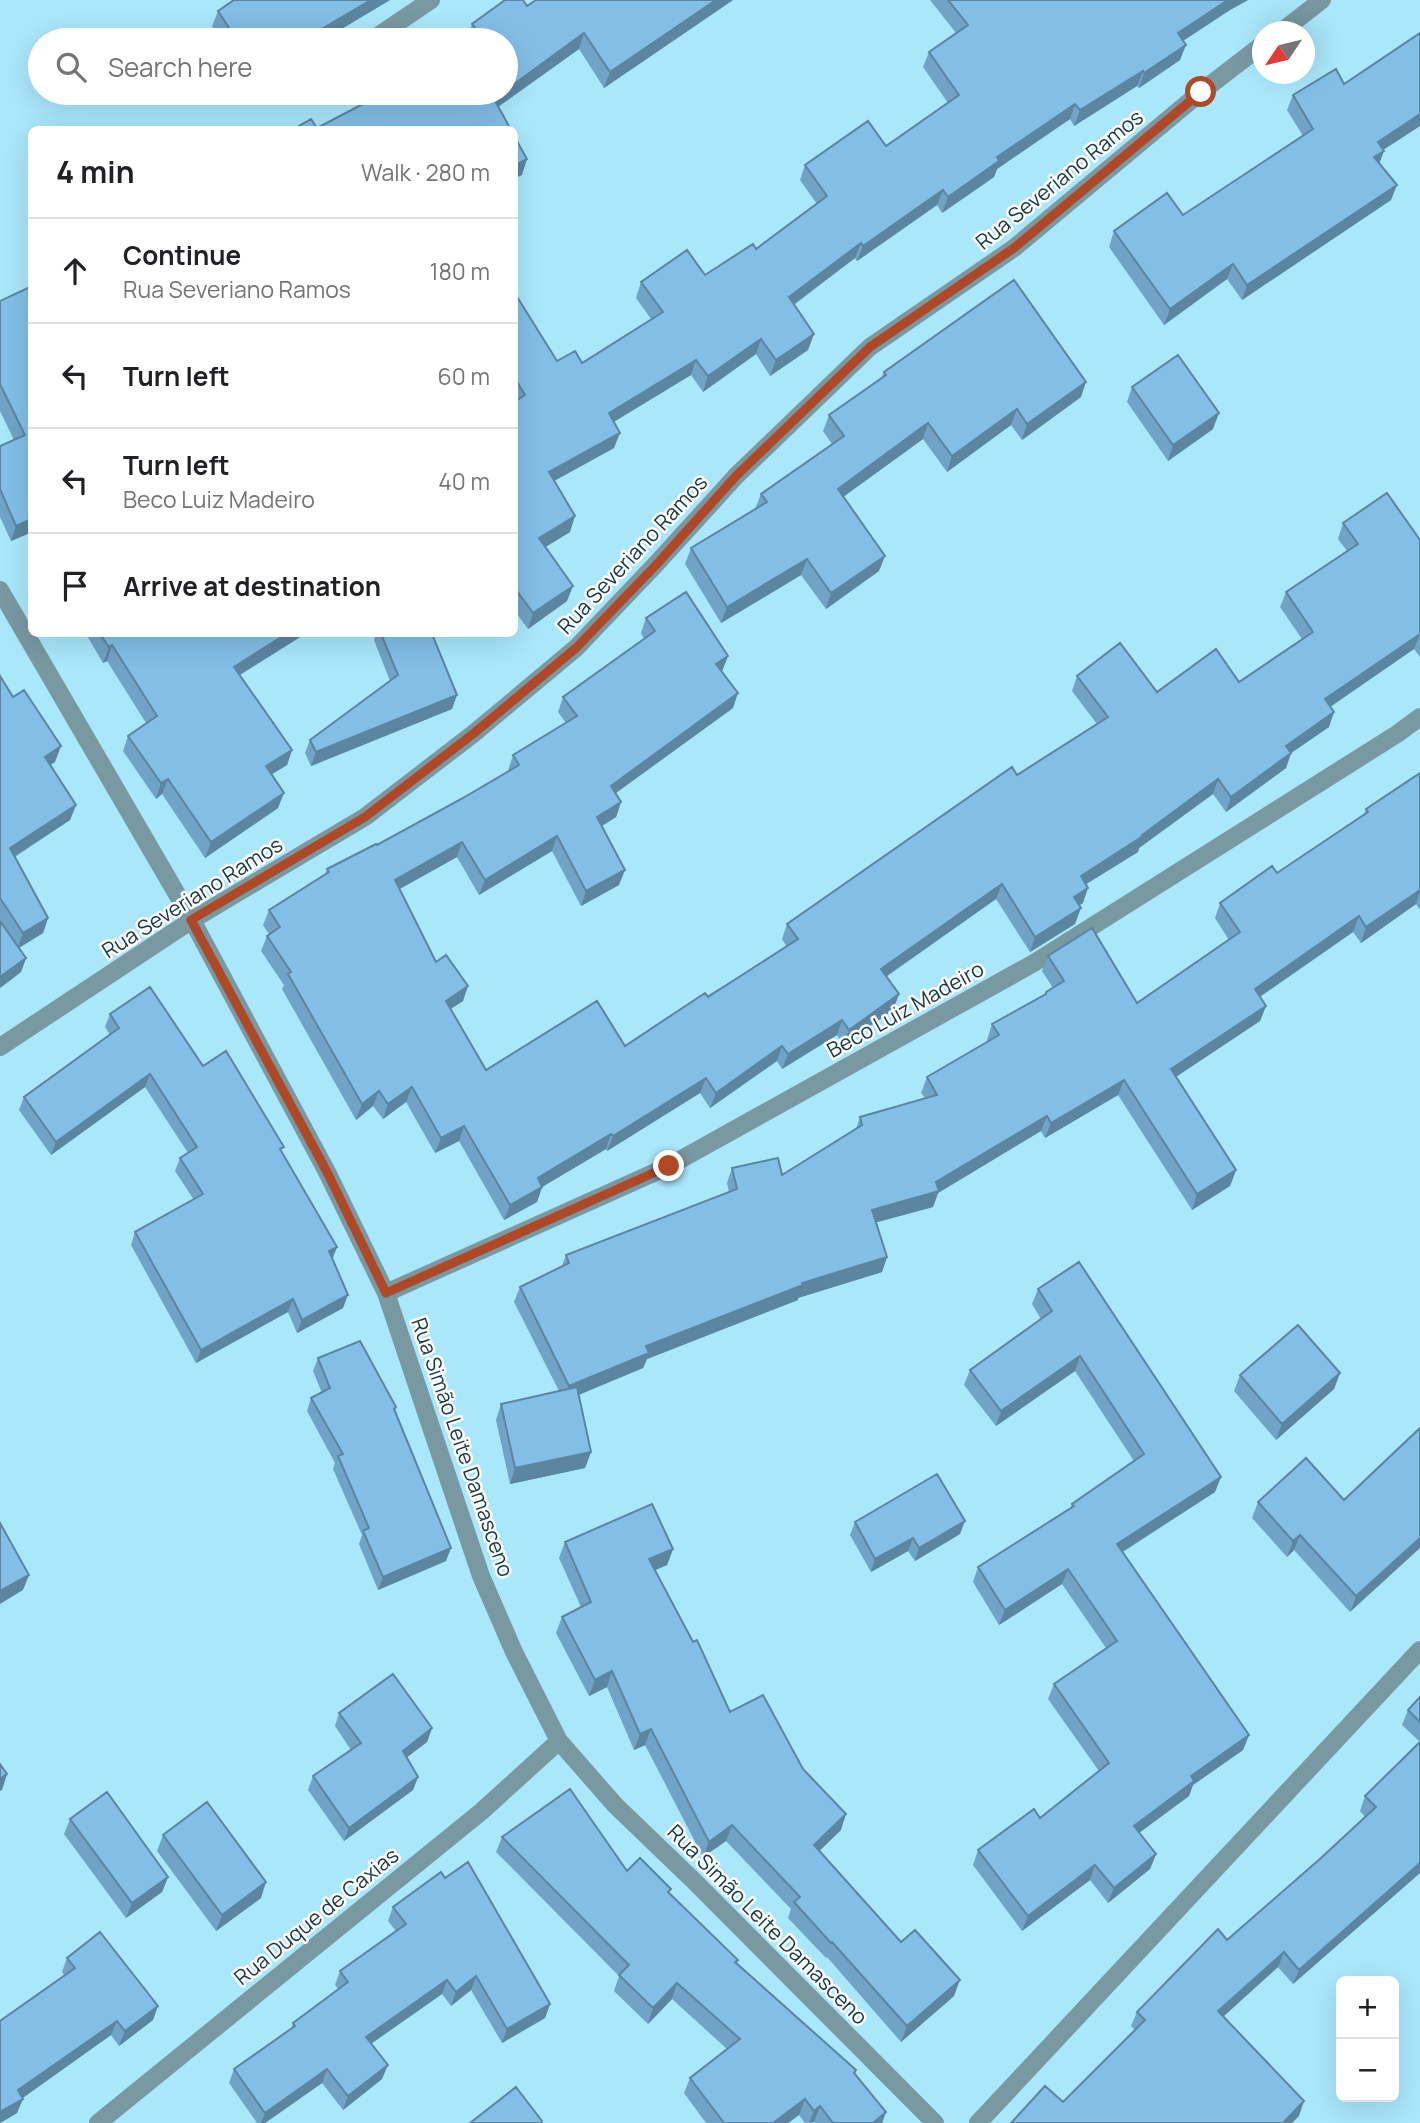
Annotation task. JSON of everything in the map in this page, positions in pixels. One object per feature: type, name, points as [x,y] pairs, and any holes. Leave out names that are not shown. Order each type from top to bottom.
[{"type":"street","points":[[390,28],[432,0]]},
{"type":"street","points":[[1295,21],[1322,0]]},
{"type":"street","name":"Rua Severiano Ramos","points":[[0,1047],[191,920],[365,817],[473,734],[576,648],[736,476],[870,347],[1014,248],[1252,53]]},
{"type":"street","name":"Rua Simão Leite Damasceno","points":[[0,590],[191,920],[327,1172],[386,1293],[481,1576],[513,1652],[559,1741],[615,1805],[935,2123]]},
{"type":"street","name":"Beco Luiz Madeiro","points":[[386,1293],[669,1166],[949,1011],[1034,963],[1420,717]]},
{"type":"street","points":[[978,2123],[1420,1650]]},
{"type":"street","name":"Rua Duque de Caxias","points":[[99,2123],[482,1811],[559,1741]]},
{"type":"building","points":[[234,0],[371,0],[323,28],[229,28],[218,11]]},
{"type":"building","points":[[505,0],[523,0],[527,6],[536,0],[716,0],[610,72],[584,33],[518,81],[518,28],[475,28],[472,24]]},
{"type":"building","points":[[948,0],[1228,0],[1178,33],[1186,45],[1080,110],[1075,104],[997,157],[999,161],[948,197],[943,190],[863,246],[861,243],[789,297],[814,334],[776,360],[761,339],[708,376],[696,360],[609,413],[620,433],[549,472],[575,516],[539,538],[573,586],[533,613],[518,592],[518,399],[525,395],[518,384],[518,298],[557,361],[575,351],[582,363],[663,312],[641,282],[687,250],[705,275],[753,244],[756,249],[827,196],[805,165],[868,121],[886,146],[959,95],[929,52],[968,25]]},
{"type":"building","points":[[1420,33],[1420,114],[1378,142],[1384,151],[1374,157],[1397,185],[1247,285],[1233,264],[1170,309],[1114,231],[1167,193],[1183,215],[1313,129],[1293,95],[1336,69],[1344,84]]},
{"type":"building","points":[[361,105],[497,105],[509,126],[321,126]]},
{"type":"building","points":[[311,119],[316,126],[299,126]]},
{"type":"building","points":[[518,143],[527,159],[518,164]]},
{"type":"building","points":[[1014,280],[1086,382],[1027,424],[1017,409],[952,456],[928,423],[838,489],[885,556],[831,593],[807,559],[727,607],[691,548],[767,502],[761,494],[844,436],[829,415],[886,375],[884,372]]},
{"type":"building","points":[[28,288],[28,521],[16,526],[0,489],[0,446],[25,435],[0,384],[0,301]]},
{"type":"building","points":[[1178,355],[1219,413],[1173,445],[1132,387]]},
{"type":"building","points":[[1387,493],[1420,540],[1420,634],[1325,699],[1334,712],[1286,746],[1291,753],[1231,797],[1218,779],[1143,836],[1081,876],[1088,888],[1074,897],[1081,908],[1035,937],[1002,884],[881,969],[899,994],[849,1030],[842,1020],[788,1054],[782,1046],[716,1093],[706,1078],[613,1136],[611,1134],[538,1178],[542,1187],[510,1205],[464,1126],[441,1138],[412,1087],[388,1104],[379,1091],[362,1104],[288,974],[291,972],[267,936],[280,927],[269,910],[329,872],[327,869],[377,845],[519,765],[513,755],[577,716],[563,697],[655,631],[646,618],[686,592],[728,656],[716,664],[738,693],[611,786],[621,802],[597,817],[625,870],[586,891],[557,836],[485,880],[462,842],[395,880],[436,962],[446,955],[468,986],[446,1001],[486,1070],[597,1001],[625,1046],[705,993],[708,997],[798,939],[787,924],[1012,767],[1017,775],[1108,717],[1077,676],[1120,643],[1157,692],[1216,649],[1239,682],[1313,632],[1286,592],[1358,544],[1343,523]]},
{"type":"building","points":[[102,637],[281,637],[234,667],[292,750],[266,766],[284,793],[211,842],[168,779],[161,783],[128,736],[157,716],[112,645],[109,647]]},
{"type":"building","points":[[382,637],[433,637],[457,695],[316,752],[310,740],[398,675]]},
{"type":"building","points":[[0,676],[13,697],[24,690],[61,746],[45,757],[76,805],[10,848],[48,918],[23,933],[0,898]]},
{"type":"building","points":[[1420,773],[1420,890],[1366,927],[1359,916],[1255,989],[1266,1006],[1171,1069],[1236,1170],[1197,1194],[1124,1080],[1051,1123],[1047,1116],[936,1182],[939,1191],[872,1210],[887,1257],[802,1283],[803,1285],[646,1346],[649,1353],[569,1386],[520,1287],[569,1263],[566,1255],[737,1189],[732,1168],[778,1158],[782,1175],[862,1125],[860,1117],[937,1095],[927,1077],[999,1035],[992,1024],[1064,981],[1048,956],[1092,928],[1137,1003],[1240,932],[1220,903],[1272,866],[1277,873],[1368,812],[1366,809]]},
{"type":"building","points":[[0,921],[26,958],[0,977]]},
{"type":"building","points":[[150,987],[203,1066],[226,1051],[284,1147],[280,1149],[337,1247],[329,1251],[348,1295],[302,1320],[293,1299],[201,1350],[135,1232],[203,1194],[180,1158],[197,1147],[150,1074],[56,1142],[24,1097],[119,1028],[110,1014]]},
{"type":"building","points":[[1079,1262],[1221,1477],[1117,1544],[1249,1735],[1191,1776],[1194,1781],[1134,1826],[1156,1854],[1114,1888],[1095,1865],[1028,1916],[978,1850],[1034,1809],[1040,1818],[1109,1763],[1054,1684],[1117,1641],[1068,1569],[1005,1610],[978,1567],[1074,1506],[1072,1504],[1144,1454],[1080,1356],[1001,1411],[970,1370],[1052,1311],[1038,1289]]},
{"type":"building","points":[[1298,1325],[1340,1373],[1282,1424],[1240,1375]]},
{"type":"building","points":[[360,1341],[396,1407],[394,1409],[451,1548],[383,1577],[363,1531],[369,1528],[338,1456],[343,1454],[311,1398],[330,1388],[318,1358]]},
{"type":"building","points":[[577,1387],[591,1452],[515,1468],[501,1404]]},
{"type":"building","points":[[1420,1428],[1420,1538],[1356,1596],[1300,1535],[1293,1541],[1258,1502],[1306,1458],[1344,1500]]},
{"type":"building","points":[[937,1474],[965,1521],[919,1548],[913,1538],[875,1559],[855,1522]]},
{"type":"building","points":[[652,1504],[673,1549],[649,1559],[693,1642],[697,1640],[730,1712],[763,1695],[803,1769],[846,1814],[814,1845],[901,1942],[915,1930],[960,1980],[907,2026],[794,1902],[800,1897],[732,1825],[709,1842],[651,1729],[640,1734],[612,1671],[595,1680],[562,1617],[591,1602],[565,1542]]},
{"type":"building","points":[[0,1523],[29,1575],[0,1591]]},
{"type":"building","points":[[393,1674],[432,1728],[403,1751],[418,1777],[349,1828],[313,1776],[361,1743],[339,1713]]},
{"type":"building","points":[[1420,1697],[1420,1722],[1408,1710]]},
{"type":"building","points":[[1420,1742],[1420,1863],[1299,1970],[1284,1952],[1218,2011],[1304,2101],[1283,2123],[1011,2123],[1045,2086],[1063,2102],[1145,2020],[1137,2012],[1218,1929],[1227,1940],[1376,1807],[1365,1796]]},
{"type":"building","points":[[0,1764],[7,1774],[0,1779]]},
{"type":"building","points":[[570,1789],[627,1871],[640,1858],[671,1889],[668,1892],[738,1960],[735,1962],[856,2070],[854,2073],[886,2112],[873,2123],[833,2123],[820,2106],[814,2111],[805,2099],[773,2123],[724,2123],[690,2078],[740,2039],[677,1983],[653,2008],[619,1975],[629,1965],[502,1837]]},
{"type":"building","points":[[107,1792],[168,1877],[132,1903],[70,1819]]},
{"type":"building","points":[[207,1802],[266,1882],[222,1915],[163,1835]]},
{"type":"building","points":[[468,1862],[550,2004],[507,2029],[476,1976],[456,1992],[447,1980],[366,2037],[388,2065],[348,2096],[327,2069],[265,2113],[234,2069],[295,2026],[293,2023],[348,1982],[340,1971],[406,1924],[393,1907],[441,1872],[445,1878]]},
{"type":"building","points":[[100,1932],[158,2006],[125,2031],[117,2021],[18,2090],[23,2099],[0,2112],[0,2021],[75,1968],[67,1958]]},
{"type":"building","points":[[516,2087],[541,2123],[470,2123]]},
{"type":"route","points":[[669,1166],[386,1293],[327,1172],[191,920],[365,817],[473,734],[576,648],[736,476],[870,347],[1014,248],[1201,92]]}]
